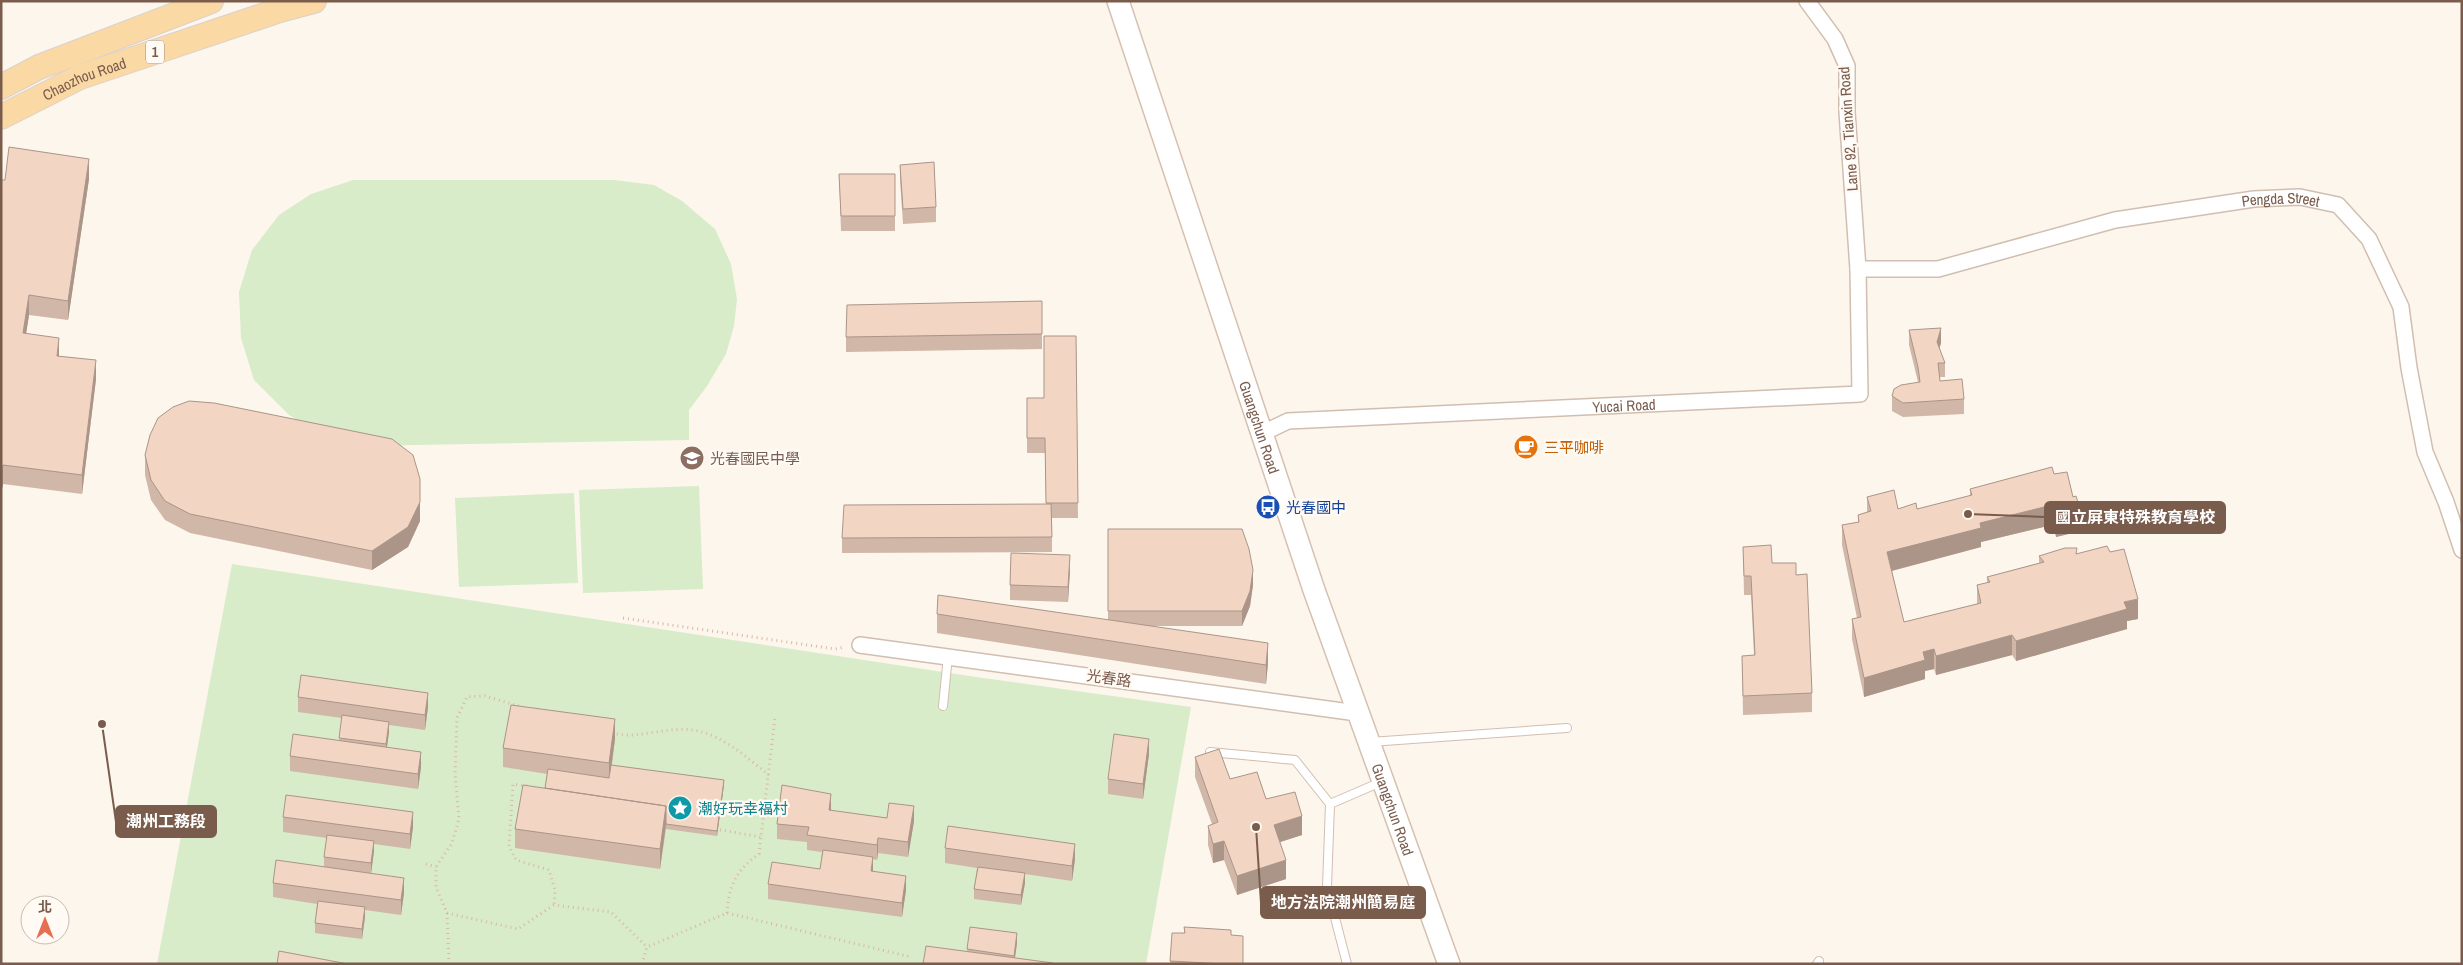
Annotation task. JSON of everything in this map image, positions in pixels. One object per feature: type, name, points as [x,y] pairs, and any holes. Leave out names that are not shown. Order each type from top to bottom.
[{"type":"main road","name":"Chaozhou Road","points":[[1,87],[39,67],[211,1]]},
{"type":"main road","name":"Chaozhou Road","points":[[1,118],[80,77],[280,10],[314,1]]},
{"type":"main road","name":"Guangchun Road","points":[[1118,1],[1314,590],[1449,964]]},
{"type":"street","name":"Lane 92, Tianxin Road","points":[[1807,1],[1835,39],[1847,66],[1847,112],[1858,269]]},
{"type":"street","name":"Pengda Street","points":[[1858,269],[1938,269],[2116,220],[2254,199],[2300,197],[2338,205],[2368,239],[2401,307],[2409,368],[2425,452],[2446,502],[2462,550]]},
{"type":"street","name":"Yucai Road","points":[[1263,433],[1288,421],[1860,394],[1858,269]]},
{"type":"street","name":"光春路","points":[[860,645],[1357,713]]},
{"type":"lane","points":[[943,706],[948,656]]},
{"type":"lane","points":[[1368,742],[1567,728]]},
{"type":"lane","points":[[1210,752],[1295,760],[1330,804],[1328,886],[1347,964]]},
{"type":"lane","points":[[1330,804],[1382,781]]},
{"type":"path","points":[[623,618],[834,649],[860,645]]},
{"type":"path","points":[[449,964],[447,913],[436,888],[436,867],[452,843],[459,819],[454,774],[457,718],[467,697],[485,696],[531,709]]},
{"type":"path","points":[[727,913],[729,889],[745,863],[758,854],[775,718]]},
{"type":"path","points":[[605,731],[623,736],[692,730],[724,740],[769,775]]},
{"type":"path","points":[[532,787],[513,784],[508,846],[516,860],[549,870],[555,890],[554,905]]},
{"type":"path","points":[[706,828],[761,837]]},
{"type":"path","points":[[426,864],[436,867]]},
{"type":"path","points":[[447,913],[518,929],[554,905],[611,912],[646,948]]},
{"type":"path","points":[[646,948],[727,913],[911,957]]},
{"type":"path","points":[[642,964],[646,948]]},
{"type":"green space","points":[[353,180],[614,180],[654,185],[682,201],[715,229],[731,264],[737,299],[734,326],[726,354],[707,386],[689,410],[689,440],[361,446],[317,432],[289,415],[254,380],[241,338],[239,292],[252,250],[279,215],[311,194]]},
{"type":"green space","points":[[699,486],[703,589],[583,593],[579,490]]},
{"type":"green space","points":[[574,493],[578,583],[459,587],[455,498]]},
{"type":"green space","name":"潮好玩幸福村","points":[[232,564],[976,677],[1191,707],[1146,964],[157,964]]},
{"type":"building","points":[[9,147],[89,159],[68,301],[29,295],[23,333],[59,338],[57,356],[96,360],[82,475],[3,465],[1,475],[1,180],[5,180]]},
{"type":"building","points":[[934,162],[936,207],[903,209],[900,165]]},
{"type":"building","points":[[839,174],[895,174],[895,216],[841,216]]},
{"type":"building","points":[[1042,301],[1042,334],[846,337],[847,305]]},
{"type":"building","points":[[1941,328],[1937,342],[1945,363],[1938,363],[1940,381],[1962,379],[1964,399],[1903,403],[1892,396],[1894,389],[1901,385],[1920,382],[1909,330]]},
{"type":"building","points":[[1044,336],[1076,336],[1078,503],[1046,503],[1045,438],[1027,438],[1027,398],[1044,398]]},
{"type":"building","points":[[189,401],[214,403],[392,439],[413,455],[420,479],[420,502],[408,527],[372,551],[190,514],[165,501],[151,480],[145,455],[150,435],[158,418],[173,407]]},
{"type":"building","points":[[2052,467],[2054,474],[2067,472],[2073,497],[2076,496],[2081,512],[2056,518],[2052,505],[1980,523],[1981,528],[1887,552],[1904,622],[1981,603],[1977,585],[1990,582],[1987,577],[2044,562],[2039,556],[2065,548],[2077,548],[2076,554],[2107,546],[2110,552],[2124,549],[2138,599],[2124,602],[2127,609],[2016,641],[2012,635],[1936,656],[1934,649],[1923,652],[1925,660],[1864,678],[1852,619],[1861,617],[1842,525],[1859,522],[1858,515],[1871,511],[1867,497],[1894,490],[1898,509],[1916,503],[1917,509],[1972,495],[1970,489]]},
{"type":"building","points":[[1051,504],[1052,537],[842,538],[844,505]]},
{"type":"building","points":[[1108,529],[1242,529],[1249,549],[1253,570],[1250,591],[1242,611],[1108,611]]},
{"type":"building","points":[[1771,545],[1772,563],[1796,563],[1796,575],[1807,574],[1812,693],[1743,696],[1742,656],[1755,655],[1751,576],[1744,576],[1743,547]]},
{"type":"building","points":[[1011,553],[1070,555],[1068,587],[1010,585]]},
{"type":"building","points":[[938,595],[1268,643],[1266,665],[937,614]]},
{"type":"building","points":[[301,675],[428,693],[425,715],[298,697]]},
{"type":"building","points":[[511,705],[615,719],[609,763],[503,748]]},
{"type":"building","points":[[342,715],[389,722],[386,744],[339,738]]},
{"type":"building","points":[[293,734],[421,752],[418,774],[290,756]]},
{"type":"building","points":[[1114,734],[1149,739],[1143,784],[1108,779]]},
{"type":"building","points":[[1219,749],[1230,779],[1257,772],[1266,799],[1295,792],[1302,816],[1274,825],[1286,860],[1237,876],[1224,841],[1213,844],[1208,826],[1218,822],[1195,757]]},
{"type":"building","points":[[611,765],[724,780],[717,831],[666,824],[666,806],[545,788],[548,769],[609,778]]},
{"type":"building","points":[[523,785],[666,806],[660,849],[515,829]]},
{"type":"building","points":[[782,785],[831,794],[829,810],[887,818],[889,803],[914,806],[908,842],[878,838],[877,845],[807,835],[809,827],[777,824]]},
{"type":"building","points":[[286,795],[413,812],[410,834],[283,817]]},
{"type":"building","points":[[948,826],[1075,844],[1072,866],[945,848]]},
{"type":"building","points":[[327,835],[374,841],[371,863],[324,857]]},
{"type":"building","points":[[823,850],[873,857],[871,871],[906,876],[902,903],[768,884],[772,862],[820,869]]},
{"type":"building","points":[[276,860],[404,878],[401,900],[273,883]]},
{"type":"building","points":[[978,867],[1025,873],[1021,895],[974,889]]},
{"type":"building","points":[[318,901],[365,907],[362,929],[315,923]]},
{"type":"building","points":[[970,927],[1017,933],[1014,956],[967,949]]},
{"type":"building","points":[[1184,927],[1231,930],[1231,935],[1243,936],[1243,964],[1170,961],[1172,933],[1185,933]]},
{"type":"building","points":[[926,946],[1053,963],[1053,964],[923,964]]},
{"type":"building","points":[[279,951],[348,964],[277,964]]},
{"type":"place","name":"三平咖啡","points":[[1526,447]]},
{"type":"place","name":"光春國民中學","points":[[692,458]]},
{"type":"place","name":"光春國中","points":[[1268,507]]},
{"type":"place","name":"國立屏東特殊教育學校","points":[[1968,514]]},
{"type":"place","name":"潮州工務段","points":[[102,724]]},
{"type":"place","name":"潮好玩幸福村","points":[[680,808]]},
{"type":"place","name":"地方法院潮州簡易庭","points":[[1256,827]]}]
